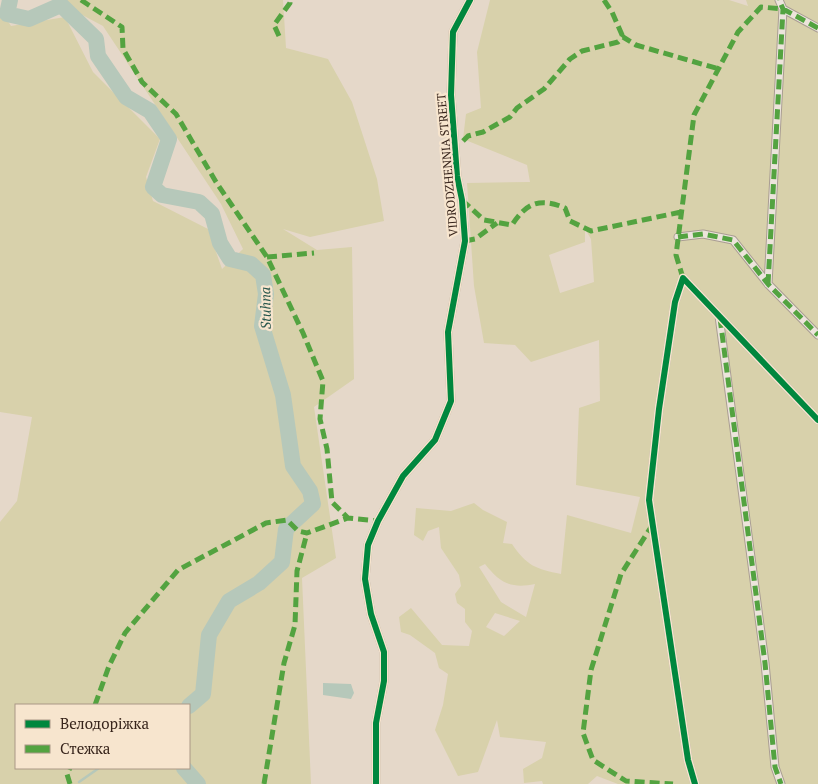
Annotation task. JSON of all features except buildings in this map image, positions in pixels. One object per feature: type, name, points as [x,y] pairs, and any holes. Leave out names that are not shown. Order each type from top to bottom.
[{"type":"street","name":"VIDRODZHENNIA STREET","points":[[376,784],[376,723],[384,681],[384,652],[371,614],[365,578],[368,546],[378,521],[403,476],[435,440],[452,401],[448,332],[465,241],[462,200],[457,176],[452,95],[452,32],[470,0]]},
{"type":"street","points":[[768,284],[783,9],[779,0]]},
{"type":"street","points":[[783,9],[818,28]]},
{"type":"street","points":[[678,237],[702,234],[733,240],[768,284],[818,335]]},
{"type":"street","points":[[695,784],[688,760],[650,500],[659,409],[675,302],[683,278],[818,420]]},
{"type":"street","points":[[719,316],[765,663],[775,767],[781,784]]},
{"type":"shaded area","points":[[54,0],[283,0],[286,48],[328,59],[352,102],[377,179],[384,221],[310,237],[283,229],[317,250],[352,247],[354,379],[314,407],[336,558],[302,578],[311,784],[0,784],[0,522],[17,501],[32,417],[0,412],[0,9],[11,26],[65,17],[93,72],[160,139],[146,177],[153,201],[208,229],[222,269],[243,249],[221,204],[103,26]]},
{"type":"shaded area","points":[[490,0],[729,0],[748,6],[746,0],[818,0],[818,784],[618,784],[597,776],[588,784],[543,784],[542,781],[524,783],[523,769],[542,758],[546,742],[500,737],[497,720],[478,772],[458,776],[435,730],[443,705],[448,674],[439,668],[435,653],[410,635],[401,632],[399,617],[411,608],[442,645],[469,646],[472,631],[465,622],[465,609],[457,603],[455,594],[461,586],[459,575],[441,548],[439,527],[428,531],[423,541],[414,535],[416,508],[451,511],[474,503],[483,510],[507,522],[503,543],[512,544],[522,557],[538,568],[561,574],[567,515],[631,533],[640,497],[576,485],[579,408],[600,401],[599,340],[531,362],[515,345],[484,343],[474,286],[467,183],[530,182],[527,165],[463,139],[466,114],[481,108],[477,52]],"holes":[[[585,229],[591,239],[594,282],[560,293],[549,255],[585,242]],[[485,564],[501,580],[513,585],[535,584],[526,617],[501,602],[479,567]],[[495,613],[520,621],[504,636],[486,627]]]},
{"type":"shaded area","points":[[323,683],[351,684],[354,693],[351,699],[323,695]]},
{"type":"waterway","name":"Stuhna","points":[[10,0],[7,14],[29,19],[61,5],[96,39],[98,56],[126,97],[150,111],[169,139],[153,187],[162,195],[199,202],[212,214],[220,243],[230,259],[251,264],[263,275],[266,294],[262,326],[283,395],[293,466],[310,491],[313,504],[286,529],[282,562],[259,583],[229,601],[209,635],[203,694],[190,705]]},
{"type":"waterway","points":[[79,782],[98,769]]},
{"type":"waterway","name":"Stuhna","points":[[185,769],[198,784]]},
{"type":"marked path","points":[[81,0],[122,27],[123,49],[142,82],[176,114],[216,182],[267,257],[303,333],[323,381],[320,419],[327,449],[332,502],[348,518]]},
{"type":"marked path","points":[[279,36],[274,25],[290,3],[290,0]]},
{"type":"marked path","points":[[604,0],[612,12],[623,37]]},
{"type":"marked path","points":[[768,284],[783,9],[779,0]]},
{"type":"marked path","points":[[683,278],[676,255],[694,115],[738,32],[761,7],[783,9],[818,28]]},
{"type":"marked path","points":[[463,141],[468,136],[483,132],[510,117],[517,108],[544,89],[570,59],[582,51],[618,42],[623,37],[636,45],[719,69]]},
{"type":"marked path","points":[[462,200],[484,220],[512,225],[528,207],[534,204],[548,203],[565,208],[570,221],[591,231],[681,212]]},
{"type":"marked path","points":[[465,241],[475,239],[497,223]]},
{"type":"marked path","points":[[678,237],[703,234],[733,240],[768,284],[818,335]]},
{"type":"marked path","points":[[267,257],[314,253]]},
{"type":"marked path","points":[[720,318],[765,663],[775,767],[781,784]]},
{"type":"marked path","points":[[95,704],[109,666],[125,633],[178,570],[266,523],[287,520],[298,531],[307,533],[348,518],[378,521]]},
{"type":"marked path","points":[[653,524],[621,574],[591,670],[583,733],[593,760],[626,781],[673,784]]},
{"type":"marked path","points":[[264,784],[284,663],[295,625],[297,571],[307,533]]},
{"type":"marked path","points":[[70,769],[67,774],[70,784]]},
{"type":"cycle path","points":[[376,784],[376,723],[384,681],[384,652],[371,614],[365,579],[368,545],[378,521],[403,476],[435,440],[451,401],[448,332],[465,241],[462,200],[457,176],[451,95],[453,32],[470,0]]},
{"type":"cycle path","points":[[695,784],[688,760],[649,500],[659,409],[675,302],[683,278],[818,420]]}]
